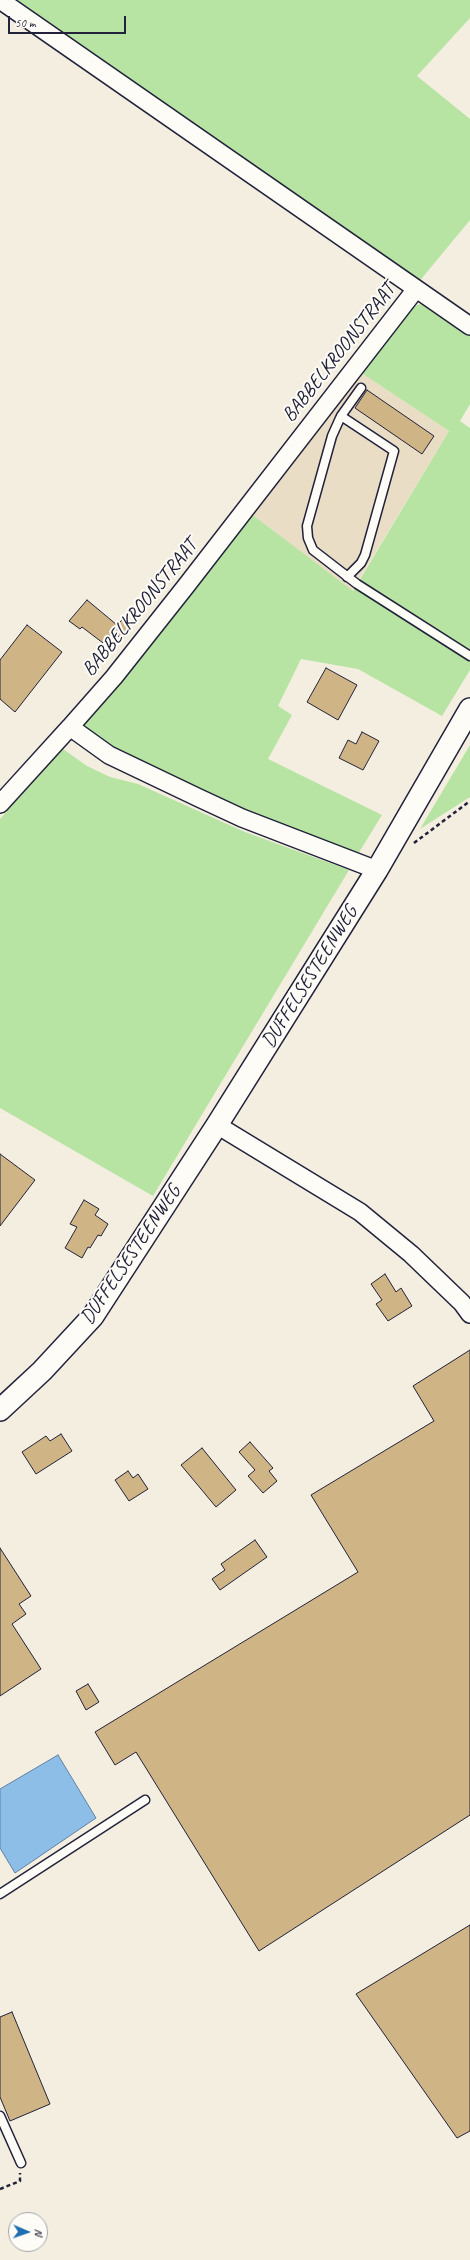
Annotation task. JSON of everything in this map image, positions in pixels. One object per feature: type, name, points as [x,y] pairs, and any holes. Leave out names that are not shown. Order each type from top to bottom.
[{"type":"street","name":"BABBELKROONSTRAAT","points":[[0,0],[416,289],[114,677],[0,804]]},
{"type":"street","points":[[416,289],[470,326]]},
{"type":"street","name":"DUFFELSESTEENWEG","points":[[0,1410],[42,1371],[93,1316],[218,1125],[377,870],[470,709]]},
{"type":"street","points":[[70,727],[109,755],[199,798],[242,818],[377,870]]},
{"type":"street","points":[[218,1125],[360,1212],[411,1254],[462,1303],[470,1314]]},
{"type":"lane","points":[[361,388],[341,416],[332,436],[307,526],[308,538],[313,550],[347,577],[470,656]]},
{"type":"lane","points":[[341,416],[394,451],[365,554],[361,563],[347,577]]},
{"type":"lane","points":[[0,1894],[144,1800]]},
{"type":"lane","points":[[0,2116],[20,2163]]},
{"type":"path","points":[[409,847],[470,802]]},
{"type":"path","points":[[0,2189],[20,2181],[20,2163]]},
{"type":"shaded area","points":[[360,372],[449,431],[352,591],[250,513]]},
{"type":"green space","points":[[11,0],[470,0],[470,18],[417,76],[470,119],[470,220],[418,283]]},
{"type":"green space","points":[[426,303],[470,333],[470,404],[460,421],[470,428],[470,670],[442,716],[358,669],[301,659],[278,706],[292,715],[268,759],[382,815],[358,854],[287,830],[109,748],[81,726],[250,513],[353,591],[449,431],[360,372],[407,313],[417,305]]},
{"type":"green space","points":[[470,745],[470,797],[420,829]]},
{"type":"green space","points":[[63,749],[87,766],[110,777],[138,784],[245,832],[349,870],[153,1196],[0,1108],[0,819]]},
{"type":"water","points":[[58,1755],[96,1818],[15,1873],[0,1848],[0,1789]]},
{"type":"building","points":[[367,390],[434,436],[422,454],[355,408]]},
{"type":"building","points":[[87,600],[117,625],[122,620],[131,627],[122,639],[113,632],[103,643],[82,627],[80,629],[69,621]]},
{"type":"building","points":[[27,625],[62,652],[15,712],[0,699],[0,660]]},
{"type":"building","points":[[326,668],[357,685],[338,720],[307,702]]},
{"type":"building","points":[[362,732],[379,741],[363,770],[339,758],[348,740],[356,744]]},
{"type":"building","points":[[0,1154],[35,1180],[0,1226]]},
{"type":"building","points":[[84,1200],[99,1209],[95,1215],[108,1224],[101,1236],[98,1235],[90,1248],[88,1247],[82,1258],[65,1248],[77,1227],[70,1224]]},
{"type":"building","points":[[385,1274],[396,1292],[401,1288],[412,1306],[388,1321],[376,1304],[382,1300],[371,1284]]},
{"type":"building","points":[[470,1350],[470,1815],[259,1951],[136,1752],[115,1765],[95,1732],[358,1572],[311,1495],[434,1421],[413,1386]]},
{"type":"building","points":[[61,1434],[72,1451],[36,1474],[22,1452],[46,1436],[50,1441]]},
{"type":"building","points":[[250,1442],[273,1468],[269,1471],[277,1481],[263,1493],[248,1476],[255,1470],[239,1452]]},
{"type":"building","points":[[202,1448],[236,1490],[216,1507],[181,1465]]},
{"type":"building","points":[[128,1471],[133,1478],[138,1474],[148,1489],[129,1501],[115,1480]]},
{"type":"building","points":[[255,1540],[267,1557],[220,1590],[212,1579],[225,1570],[221,1564]]},
{"type":"building","points":[[0,1548],[31,1596],[19,1604],[26,1614],[12,1624],[41,1669],[0,1696]]},
{"type":"building","points":[[88,1684],[99,1702],[86,1710],[76,1691]]},
{"type":"building","points":[[470,1925],[470,2131],[457,2138],[356,1994]]},
{"type":"building","points":[[12,2012],[50,2104],[10,2121],[0,2097],[0,2017]]}]
